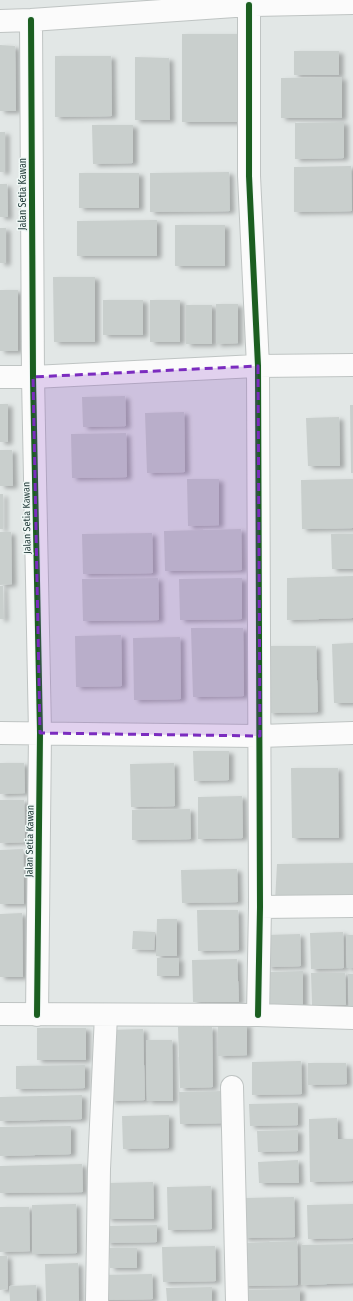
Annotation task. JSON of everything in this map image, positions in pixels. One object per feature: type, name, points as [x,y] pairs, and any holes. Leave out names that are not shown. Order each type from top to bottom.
[{"type":"street","points":[[0,21],[249,5],[353,3]]},
{"type":"street","points":[[249,5],[249,176],[258,366],[260,736],[260,907],[258,1015]]},
{"type":"street","name":"Jalan Setia Kawan","points":[[31,20],[32,377],[40,733],[37,1015]]},
{"type":"street","points":[[0,377],[32,377],[258,366],[353,365]]},
{"type":"street","points":[[0,733],[260,736],[353,733]]},
{"type":"street","points":[[260,907],[353,906]]},
{"type":"street","points":[[0,1014],[258,1015],[353,1018]]},
{"type":"street","points":[[97,1301],[99,1169],[106,1015]]},
{"type":"street","points":[[232,1087],[237,1301]]},
{"type":"highlighted area","points":[[258,366],[260,736],[40,733],[33,377]]},
{"type":"building","points":[[182,34],[241,34],[241,122],[182,122]]},
{"type":"building","points":[[0,45],[15,46],[16,111],[0,111]]},
{"type":"building","points":[[294,51],[339,51],[339,75],[294,75]]},
{"type":"building","points":[[55,56],[111,56],[112,116],[55,117]]},
{"type":"building","points":[[135,57],[169,58],[170,120],[135,120]]},
{"type":"building","points":[[342,77],[342,118],[281,118],[281,78]]},
{"type":"building","points":[[344,122],[344,158],[295,159],[295,123]]},
{"type":"building","points":[[92,125],[133,125],[133,163],[93,164]]},
{"type":"building","points":[[0,132],[5,132],[5,172],[0,172]]},
{"type":"building","points":[[351,166],[352,211],[294,212],[294,167]]},
{"type":"building","points":[[229,172],[230,211],[150,212],[150,173]]},
{"type":"building","points":[[79,173],[139,173],[139,208],[79,208]]},
{"type":"building","points":[[0,184],[7,184],[8,217],[0,217]]},
{"type":"building","points":[[157,220],[157,256],[77,256],[77,221]]},
{"type":"building","points":[[175,225],[225,225],[225,266],[175,266]]},
{"type":"building","points":[[0,228],[6,228],[6,263],[0,263]]},
{"type":"building","points":[[53,277],[95,277],[95,342],[54,342]]},
{"type":"building","points":[[0,290],[18,290],[18,351],[0,351]]},
{"type":"building","points":[[103,300],[143,300],[143,335],[103,335]]},
{"type":"building","points":[[150,300],[180,300],[180,342],[150,342]]},
{"type":"building","points":[[216,304],[238,304],[238,343],[216,344]]},
{"type":"building","points":[[186,305],[212,305],[212,344],[186,344]]},
{"type":"building","points":[[125,396],[126,426],[83,427],[82,397]]},
{"type":"building","points":[[0,404],[8,404],[8,442],[0,442]]},
{"type":"building","points":[[350,405],[353,405],[353,473],[351,473]]},
{"type":"building","points":[[184,412],[185,472],[147,473],[145,413]]},
{"type":"building","points":[[339,417],[340,466],[308,466],[306,418]]},
{"type":"building","points":[[126,433],[127,477],[72,478],[71,434]]},
{"type":"building","points":[[0,450],[12,450],[13,486],[0,486]]},
{"type":"building","points":[[187,479],[219,479],[219,525],[188,526]]},
{"type":"building","points":[[353,479],[353,528],[302,529],[301,480]]},
{"type":"building","points":[[0,494],[3,494],[3,529],[0,529]]},
{"type":"building","points":[[241,529],[242,570],[165,571],[164,531]]},
{"type":"building","points":[[0,532],[11,532],[12,584],[0,585]]},
{"type":"building","points":[[152,533],[153,573],[83,574],[82,534]]},
{"type":"building","points":[[331,534],[353,534],[353,569],[332,569]]},
{"type":"building","points":[[353,576],[353,618],[287,620],[287,578]]},
{"type":"building","points":[[158,578],[159,620],[83,621],[82,579]]},
{"type":"building","points":[[242,578],[242,619],[180,620],[179,579]]},
{"type":"building","points":[[0,586],[3,586],[4,619],[0,619]]},
{"type":"building","points":[[191,628],[243,628],[244,696],[193,697]]},
{"type":"building","points":[[121,635],[122,686],[76,687],[75,636]]},
{"type":"building","points":[[180,637],[181,699],[134,700],[133,638]]},
{"type":"building","points":[[353,643],[353,703],[334,703],[332,644]]},
{"type":"building","points":[[268,646],[316,646],[318,712],[269,713]]},
{"type":"building","points":[[193,751],[229,751],[229,780],[194,781]]},
{"type":"building","points":[[0,763],[24,763],[25,793],[0,794]]},
{"type":"building","points":[[174,763],[175,806],[131,807],[130,764]]},
{"type":"building","points":[[291,768],[338,768],[339,838],[292,838]]},
{"type":"building","points":[[242,796],[243,838],[198,839],[198,797]]},
{"type":"building","points":[[0,800],[24,800],[25,842],[0,843]]},
{"type":"building","points":[[190,809],[191,839],[132,840],[132,810]]},
{"type":"building","points":[[23,849],[24,904],[0,904],[0,850]]},
{"type":"building","points":[[353,863],[353,901],[275,902],[277,864]]},
{"type":"building","points":[[237,869],[238,902],[182,903],[181,870]]},
{"type":"building","points":[[197,910],[238,910],[239,950],[198,951]]},
{"type":"building","points":[[22,913],[23,977],[0,977],[0,914]]},
{"type":"building","points":[[157,919],[177,919],[177,956],[156,956]]},
{"type":"building","points":[[133,931],[155,932],[154,950],[132,949]]},
{"type":"building","points":[[343,932],[344,968],[311,969],[310,933]]},
{"type":"building","points":[[300,934],[301,966],[267,967],[266,935]]},
{"type":"building","points":[[346,935],[353,935],[353,968],[347,968]]},
{"type":"building","points":[[157,958],[179,958],[179,976],[157,976]]},
{"type":"building","points":[[237,959],[239,1002],[193,1002],[192,960]]},
{"type":"building","points":[[303,971],[303,1006],[269,1007],[269,972]]},
{"type":"building","points":[[311,973],[345,973],[346,1005],[312,1005]]},
{"type":"building","points":[[348,974],[353,974],[353,1006],[349,1006]]},
{"type":"building","points":[[247,1024],[247,1055],[218,1056],[218,1025]]},
{"type":"building","points":[[178,1027],[212,1027],[213,1087],[180,1088]]},
{"type":"building","points":[[37,1028],[86,1028],[86,1060],[37,1060]]},
{"type":"building","points":[[143,1029],[145,1100],[110,1101],[109,1030]]},
{"type":"building","points":[[146,1040],[172,1040],[173,1101],[147,1101]]},
{"type":"building","points":[[301,1061],[302,1094],[252,1095],[252,1062]]},
{"type":"building","points":[[308,1063],[346,1063],[347,1084],[308,1085]]},
{"type":"building","points":[[85,1065],[85,1088],[16,1089],[16,1066]]},
{"type":"building","points":[[224,1091],[224,1123],[180,1124],[179,1092]]},
{"type":"building","points":[[82,1095],[82,1119],[0,1121],[0,1097]]},
{"type":"building","points":[[298,1103],[298,1125],[250,1126],[249,1104]]},
{"type":"building","points":[[169,1115],[169,1148],[123,1149],[122,1116]]},
{"type":"building","points":[[337,1118],[338,1139],[353,1139],[353,1181],[310,1182],[309,1119]]},
{"type":"building","points":[[71,1126],[71,1154],[0,1156],[0,1127]]},
{"type":"building","points":[[298,1130],[298,1151],[258,1152],[257,1131]]},
{"type":"building","points":[[298,1160],[299,1183],[259,1183],[258,1162]]},
{"type":"building","points":[[82,1164],[83,1192],[0,1193],[0,1166]]},
{"type":"building","points":[[153,1182],[154,1219],[107,1219],[106,1183]]},
{"type":"building","points":[[211,1186],[212,1229],[168,1230],[167,1187]]},
{"type":"building","points":[[294,1197],[295,1237],[243,1238],[242,1198]]},
{"type":"building","points":[[76,1204],[77,1253],[32,1254],[32,1205]]},
{"type":"building","points":[[353,1204],[353,1238],[308,1239],[307,1205]]},
{"type":"building","points":[[0,1207],[29,1207],[30,1251],[0,1252]]},
{"type":"building","points":[[157,1225],[157,1242],[106,1243],[106,1226]]},
{"type":"building","points":[[297,1241],[298,1285],[242,1286],[242,1243]]},
{"type":"building","points":[[353,1244],[353,1283],[301,1285],[301,1245]]},
{"type":"building","points":[[215,1246],[216,1281],[163,1282],[162,1247]]},
{"type":"building","points":[[109,1248],[137,1248],[137,1268],[110,1268]]},
{"type":"building","points":[[0,1256],[7,1256],[8,1289],[0,1290]]},
{"type":"building","points":[[78,1263],[79,1301],[46,1301],[45,1264]]},
{"type":"building","points":[[152,1274],[153,1299],[100,1300],[99,1275]]},
{"type":"building","points":[[36,1285],[37,1301],[10,1301],[9,1286]]},
{"type":"building","points":[[212,1287],[212,1301],[167,1301],[166,1288]]},
{"type":"building","points":[[300,1289],[300,1301],[241,1301],[240,1290]]},
{"type":"cycle path","points":[[249,5],[249,176],[258,366],[260,907],[258,1015]]},
{"type":"cycle path","points":[[31,20],[33,377],[40,733],[37,1015]]}]
